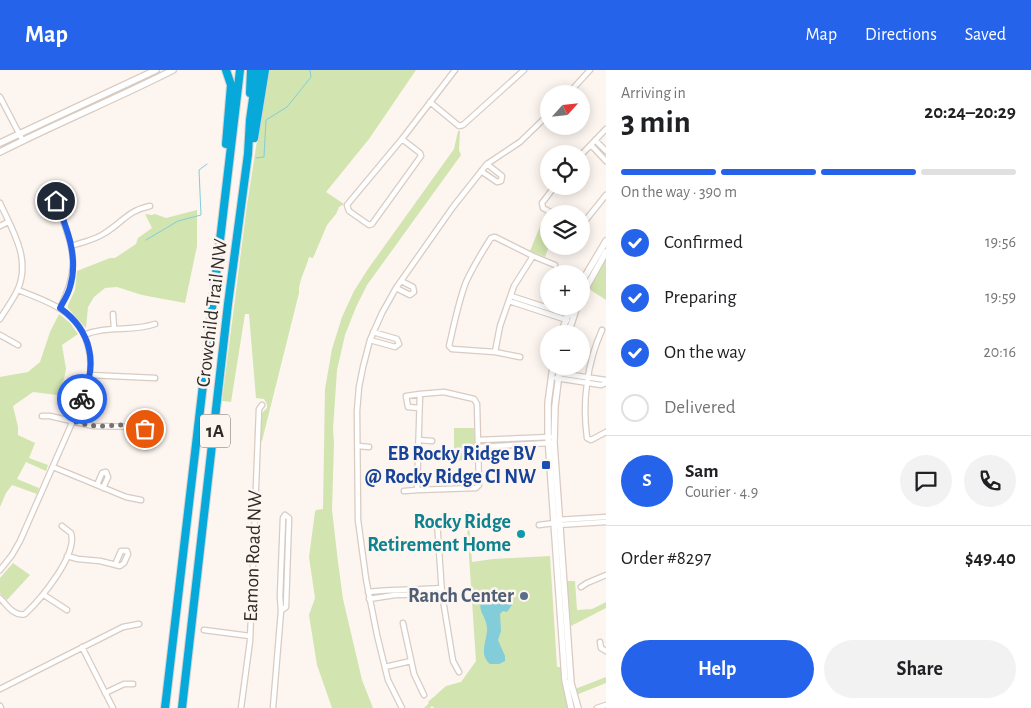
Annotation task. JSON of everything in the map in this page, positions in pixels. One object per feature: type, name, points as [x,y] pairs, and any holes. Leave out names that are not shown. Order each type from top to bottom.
[{"type":"highway","points":[[220,228],[219,220],[231,84],[226,70]]},
{"type":"highway","name":"Crowchild Trail NW","points":[[164,708],[240,70]]},
{"type":"highway","points":[[250,120],[251,70]]},
{"type":"highway","name":"Crowchild Trail NW","points":[[182,708],[257,70]]},
{"type":"highway","points":[[248,154],[253,141],[265,70]]},
{"type":"street","points":[[0,143],[156,70]]},
{"type":"street","points":[[0,152],[173,70]]},
{"type":"street","points":[[402,139],[420,153],[421,156],[372,224],[369,225],[348,209],[347,205],[402,139],[455,70]]},
{"type":"street","points":[[430,102],[459,126],[464,125],[524,70]]},
{"type":"street","points":[[576,85],[590,70]]},
{"type":"street","points":[[0,96],[23,141]]},
{"type":"street","points":[[402,708],[390,686],[385,668],[369,599],[358,520],[358,387],[373,332],[396,288],[487,164],[520,142],[540,123]]},
{"type":"street","points":[[606,129],[591,145],[606,161]]},
{"type":"street","points":[[596,140],[606,151]]},
{"type":"street","points":[[481,171],[497,182],[501,181],[502,176],[487,164]]},
{"type":"street","points":[[53,188],[71,246],[72,280],[60,308]]},
{"type":"street","points":[[590,215],[606,195]]},
{"type":"street","points":[[0,203],[22,253],[22,275],[18,290],[0,319]]},
{"type":"street","points":[[71,246],[98,237],[110,230],[127,215],[150,206]]},
{"type":"street","points":[[0,226],[8,222]]},
{"type":"street","points":[[520,357],[496,352],[452,349],[449,346],[466,282],[491,238],[495,237],[533,256],[556,264]]},
{"type":"street","points":[[590,268],[606,241]]},
{"type":"street","points":[[590,281],[606,252]]},
{"type":"street","points":[[496,352],[500,326],[514,286],[533,256]]},
{"type":"street","points":[[396,288],[410,295],[414,292],[413,287],[401,281]]},
{"type":"street","points":[[0,570],[20,541],[86,391],[90,375],[91,356],[84,335],[75,321],[60,308],[18,290]]},
{"type":"street","points":[[510,298],[570,318]]},
{"type":"street","points":[[113,314],[114,328]]},
{"type":"street","points":[[569,325],[570,315]]},
{"type":"street","points":[[566,325],[572,315]]},
{"type":"street","points":[[84,335],[100,329],[146,327],[155,324]]},
{"type":"street","points":[[602,330],[597,341],[587,380],[584,417],[587,438],[591,440],[606,432]]},
{"type":"street","points":[[370,340],[395,347],[399,344],[397,339],[373,332]]},
{"type":"street","points":[[0,334],[18,345]]},
{"type":"street","points":[[90,375],[155,378]]},
{"type":"street","points":[[556,375],[551,440],[571,683],[578,708]]},
{"type":"street","points":[[568,375],[587,380],[606,381]]},
{"type":"street","points":[[404,491],[476,488],[479,485],[477,404],[474,399],[444,392],[406,396],[408,408],[420,408]]},
{"type":"street","points":[[416,490],[420,394]]},
{"type":"street","name":"Eamon Road NW","points":[[241,708],[250,636],[258,409],[262,405]]},
{"type":"street","points":[[42,416],[50,416],[93,426],[142,427],[147,433],[146,447]]},
{"type":"street","points":[[419,440],[432,441]]},
{"type":"street","points":[[478,440],[551,440]]},
{"type":"street","points":[[478,447],[551,440]]},
{"type":"street","points":[[358,446],[369,447]]},
{"type":"street","points":[[53,466],[130,499],[140,500]]},
{"type":"street","points":[[97,485],[102,473],[106,472],[108,475],[103,488]]},
{"type":"street","points":[[273,708],[281,611],[282,535],[283,518],[285,515],[289,518],[286,607],[281,611]]},
{"type":"street","points":[[538,525],[606,517]]},
{"type":"street","points":[[437,521],[441,591],[454,661],[459,672]]},
{"type":"street","points":[[557,523],[606,522]]},
{"type":"street","points":[[557,523],[565,680],[571,708]]},
{"type":"street","points":[[0,598],[16,613],[22,615],[44,594],[59,572],[72,541],[72,535],[68,529],[62,526]]},
{"type":"street","points":[[67,556],[115,565]]},
{"type":"street","points":[[581,587],[587,582],[606,575]]},
{"type":"street","points":[[368,592],[394,589],[414,593]]},
{"type":"street","points":[[394,589],[395,595]]},
{"type":"street","points":[[369,599],[441,591]]},
{"type":"street","points":[[44,594],[67,610]]},
{"type":"street","points":[[403,623],[414,674],[424,695]]},
{"type":"street","points":[[0,688],[123,627],[139,624]]},
{"type":"street","points":[[204,630],[250,636]]},
{"type":"street","points":[[600,642],[601,648],[606,651]]},
{"type":"street","points":[[82,648],[113,708]]},
{"type":"street","points":[[385,668],[410,660]]},
{"type":"street","points":[[105,693],[124,684],[133,684]]},
{"type":"street","points":[[597,708],[606,705]]},
{"type":"green space","points":[[268,70],[416,70],[369,139],[326,192],[344,204],[339,207],[327,225],[313,258],[309,257],[300,284],[262,441],[259,439],[260,415],[267,408],[267,404],[264,399],[256,398],[249,314],[245,314],[231,402],[222,401],[247,205]]},
{"type":"green space","points":[[458,131],[460,131],[459,150],[461,155],[367,285],[345,335],[337,370],[333,429],[332,510],[343,599],[362,680],[373,708],[332,708],[317,665],[309,615],[315,598],[309,557],[315,512],[316,510],[323,509],[325,389],[332,349],[342,317],[354,291],[454,149]]},
{"type":"green space","points":[[197,210],[197,246],[185,303],[142,295],[117,287],[105,288],[94,297],[88,307],[86,328],[68,308],[75,290],[77,271],[110,258],[115,258],[136,244],[138,238],[152,228],[145,214],[155,214],[166,218]]},
{"type":"green space","points":[[540,226],[540,255],[530,251]]},
{"type":"green space","points":[[606,259],[606,300],[590,290]]},
{"type":"green space","points":[[59,314],[70,323],[78,334],[62,345],[66,369],[57,395],[33,392],[13,406],[18,435],[35,443],[29,458],[48,465],[46,471],[26,462],[17,479],[39,488],[37,494],[12,485],[0,507],[0,377],[28,372],[40,362],[50,332]]},
{"type":"green space","points":[[454,428],[474,428],[476,459],[454,461]]},
{"type":"green space","points":[[466,511],[468,511],[472,562],[550,556],[557,667],[562,667],[569,708],[434,708],[432,706],[424,708],[446,686],[461,682],[476,661]]},
{"type":"green space","points":[[13,563],[30,575],[7,600],[0,593],[0,578]]},
{"type":"green space","points":[[566,581],[575,581],[577,610],[592,609],[606,602],[606,608],[569,627]]},
{"type":"green space","points":[[606,677],[606,683],[576,695],[575,689]]},
{"type":"water","points":[[485,594],[505,594],[514,602],[507,612],[503,611],[500,614],[501,631],[498,640],[505,656],[505,661],[499,664],[490,664],[484,652],[487,625],[480,605]]},
{"type":"waterway","points":[[256,158],[264,157],[266,120],[287,107],[311,77],[310,70]]},
{"type":"waterway","points":[[146,240],[178,221],[201,215],[199,170],[207,164]]},
{"type":"way so far","points":[[82,399],[73,421],[93,426],[120,425],[142,427],[145,429]]},
{"type":"place","name":"EB Rocky Ridge BV @ Rocky Ridge CI NW","points":[[546,465]]},
{"type":"place","name":"Rocky Ridge Retirement Home","points":[[521,534]]},
{"type":"place","name":"Ranch Center","points":[[524,596]]},
{"type":"route","points":[[56,201],[68,232],[73,264],[72,280],[60,308],[80,328],[87,341],[91,356],[90,378],[82,399]]}]
